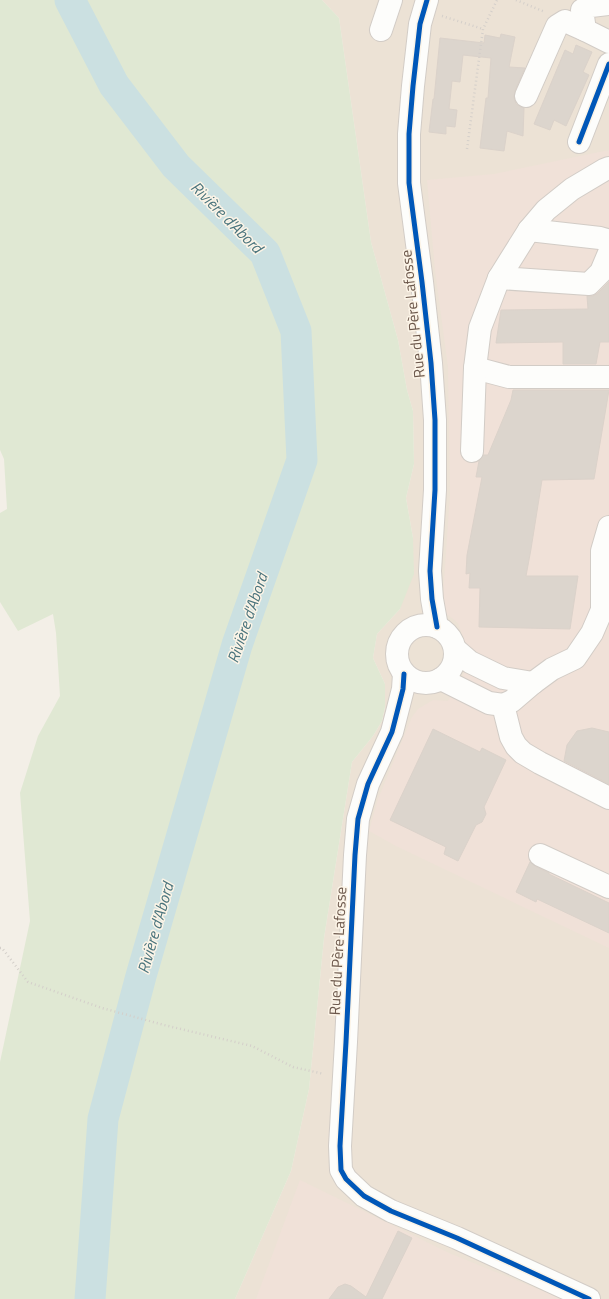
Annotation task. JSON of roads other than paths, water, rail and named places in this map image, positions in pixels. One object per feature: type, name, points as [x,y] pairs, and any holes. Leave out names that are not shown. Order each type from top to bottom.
[{"type":"street","points":[[380,30],[391,0]]},
{"type":"street","points":[[585,30],[582,10],[591,6],[609,4]]},
{"type":"street","name":"Rue du Père Lafosse","points":[[426,5],[420,24],[408,134],[409,182],[432,363],[435,420],[435,490],[430,571],[432,599],[437,627]]},
{"type":"street","points":[[526,96],[557,26],[565,21],[609,42]]},
{"type":"street","points":[[579,142],[609,64]]},
{"type":"street","points":[[472,451],[475,368],[480,328],[499,278],[528,230],[546,210],[572,188],[609,168]]},
{"type":"street","points":[[528,230],[600,238],[607,240],[609,245]]},
{"type":"street","points":[[499,278],[589,284],[602,272],[609,253]]},
{"type":"street","points":[[475,368],[509,376],[609,377]]},
{"type":"street","points":[[434,682],[450,671],[454,661],[455,650],[451,640],[437,627],[429,625],[412,628],[400,641],[396,658],[399,667],[410,680],[418,683],[434,682],[489,702],[503,705],[512,701],[552,669],[575,658],[592,633],[602,610],[602,551],[609,527]]},
{"type":"street","name":"Rue du Père Lafosse","points":[[412,628],[430,571]]},
{"type":"street","points":[[455,650],[470,662],[503,678],[533,683]]},
{"type":"street","name":"Rue du Père Lafosse","points":[[392,732],[403,689],[404,674]]},
{"type":"street","name":"Rue du Père Lafosse","points":[[434,682],[418,694],[392,732],[368,784],[358,819],[340,1146],[341,1170],[346,1179],[364,1196],[391,1211],[457,1238],[589,1299]]},
{"type":"street","points":[[503,705],[511,737],[516,746],[523,753],[609,798]]},
{"type":"street","points":[[540,855],[609,887]]},
{"type":"waterway","name":"Rivière d'Abord","points":[[70,0],[114,85],[176,166],[265,253],[296,331],[302,460],[237,645],[141,976],[103,1119],[90,1299]]}]
